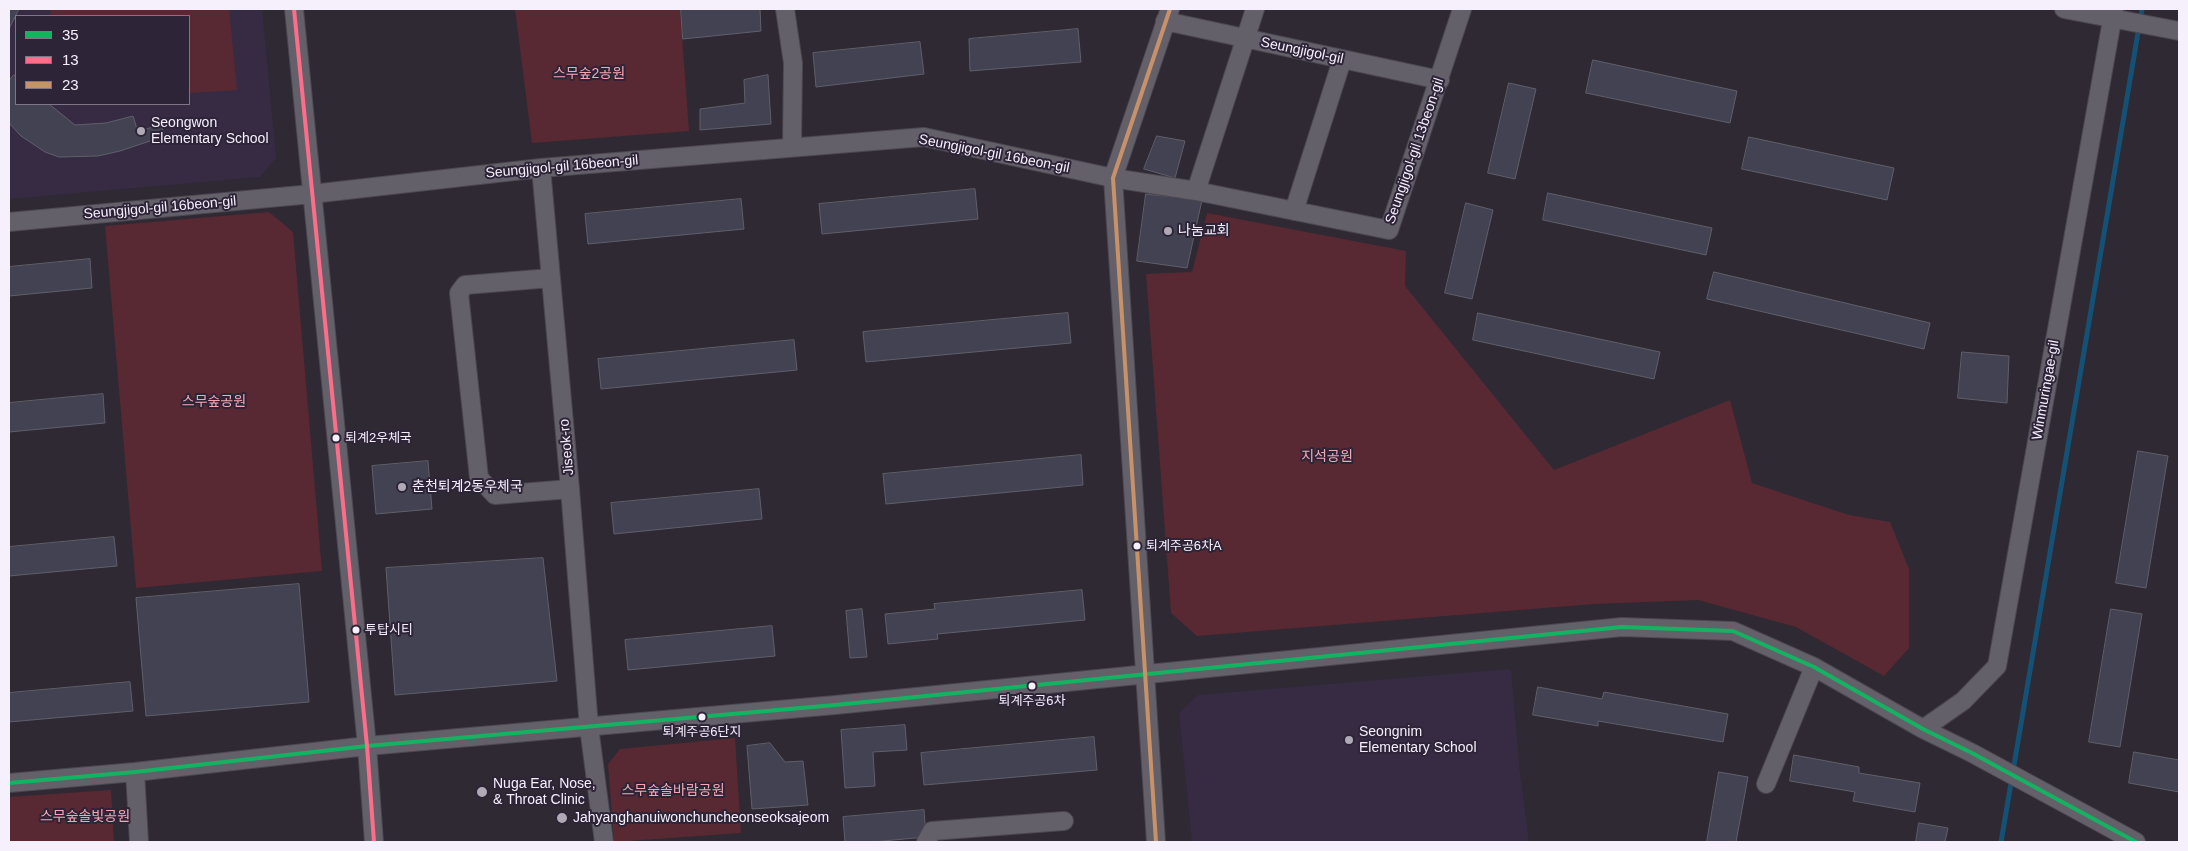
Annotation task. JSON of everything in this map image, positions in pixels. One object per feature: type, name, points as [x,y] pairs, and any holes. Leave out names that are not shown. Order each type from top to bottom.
[{"type":"street","points":[[294,9],[367,746],[374,842]]},
{"type":"street","points":[[785,9],[793,63],[792,147]]},
{"type":"street","points":[[1196,191],[1256,9]]},
{"type":"street","name":"Seungjigol-gil 13beon-gil","points":[[1113,178],[1196,191],[1389,230],[1462,9]]},
{"type":"street","points":[[2064,9],[2116,16],[2177,31]]},
{"type":"street","name":"Seungjigol-gil","points":[[1156,842],[1113,178],[1168,15],[1247,40],[1440,80]]},
{"type":"street","name":"Winmuringae-gil","points":[[1924,730],[1963,701],[1998,666],[2116,16]]},
{"type":"street","points":[[1294,211],[1342,60]]},
{"type":"street","name":"Seungjigol-gil 16beon-gil","points":[[9,222],[312,194],[541,168],[924,137],[1113,178]]},
{"type":"street","name":"Jiseok-ro","points":[[541,168],[589,727],[604,842]]},
{"type":"street","points":[[551,278],[466,285],[459,293],[479,478],[495,495],[570,489]]},
{"type":"street","points":[[9,783],[135,772],[367,746],[589,727],[1622,627],[1733,631],[1814,667],[1924,730],[2048,793],[2136,842]]},
{"type":"street","points":[[1766,784],[1814,667]]},
{"type":"street","points":[[135,772],[139,842]]},
{"type":"street","points":[[926,842],[932,831],[1064,820]]},
{"type":"shaded area","name":"Seongwon Elementary School","points":[[9,9],[262,9],[276,158],[260,177],[9,199]]},
{"type":"shaded area","name":"Seongnim Elementary School","points":[[1511,669],[1519,766],[1529,842],[1192,842],[1179,713],[1198,695]]},
{"type":"green space","points":[[50,9],[229,9],[237,90],[190,93],[190,15],[51,15]]},
{"type":"green space","name":"스무숲2공원","points":[[515,9],[680,9],[689,131],[532,143]]},
{"type":"green space","name":"스무숲공원","points":[[269,212],[293,232],[322,571],[136,588],[105,226]]},
{"type":"green space","name":"지석공원","points":[[1207,213],[1406,251],[1405,286],[1554,470],[1730,400],[1752,483],[1849,515],[1890,522],[1909,569],[1909,648],[1884,676],[1796,627],[1698,600],[1594,604],[1197,636],[1171,613],[1146,274],[1192,272]]},
{"type":"green space","name":"스무숲솔바람공원","points":[[735,738],[741,833],[614,842],[608,764],[620,749]]},
{"type":"green space","name":"스무숲솔빛공원","points":[[111,790],[114,842],[9,842],[9,797]]},
{"type":"building","points":[[9,9],[19,9],[15,15],[9,29]]},
{"type":"building","points":[[681,9],[760,9],[761,31],[683,39]]},
{"type":"building","points":[[1078,29],[1081,62],[970,71],[969,39]]},
{"type":"building","points":[[920,42],[924,74],[816,87],[813,53]]},
{"type":"building","points":[[1593,60],[1737,91],[1730,123],[1586,93]]},
{"type":"building","points":[[768,75],[771,124],[700,130],[700,109],[745,103],[744,80]]},
{"type":"building","points":[[15,76],[15,105],[50,105],[75,125],[106,123],[133,116],[138,132],[161,124],[165,136],[120,151],[98,156],[59,157],[45,152],[21,136],[9,123],[9,81]]},
{"type":"building","points":[[1509,83],[1536,89],[1515,179],[1488,173]]},
{"type":"building","points":[[1157,136],[1185,141],[1175,178],[1144,169]]},
{"type":"building","points":[[1749,137],[1894,168],[1887,200],[1742,169]]},
{"type":"building","points":[[975,189],[978,219],[822,234],[819,204]]},
{"type":"building","points":[[1548,193],[1712,228],[1706,255],[1543,220]]},
{"type":"building","name":"나눔교회","points":[[1146,194],[1202,200],[1187,268],[1137,261]]},
{"type":"building","points":[[741,199],[744,229],[588,244],[585,214]]},
{"type":"building","points":[[1466,203],[1493,210],[1472,299],[1445,293]]},
{"type":"building","points":[[90,259],[92,288],[9,296],[9,267]]},
{"type":"building","points":[[1714,272],[1930,323],[1924,349],[1707,299]]},
{"type":"building","points":[[1068,313],[1071,343],[866,362],[863,332]]},
{"type":"building","points":[[1478,313],[1660,352],[1654,379],[1473,340]]},
{"type":"building","points":[[794,340],[797,370],[601,389],[598,359]]},
{"type":"building","points":[[1962,352],[2009,356],[2007,403],[1958,398]]},
{"type":"building","points":[[103,394],[105,423],[9,432],[9,403]]},
{"type":"building","points":[[2138,451],[2168,456],[2146,588],[2116,583]]},
{"type":"building","points":[[1081,455],[1083,485],[886,504],[883,474]]},
{"type":"building","name":"춘천퇴계2동우체국","points":[[428,461],[432,509],[376,514],[372,466]]},
{"type":"building","points":[[759,489],[762,519],[614,534],[611,503]]},
{"type":"building","points":[[114,537],[117,566],[9,576],[9,547]]},
{"type":"building","points":[[543,558],[557,681],[395,695],[386,568]]},
{"type":"building","points":[[299,584],[309,702],[146,716],[136,598]]},
{"type":"building","points":[[1082,590],[1085,620],[937,634],[938,639],[888,644],[885,614],[935,609],[934,604]]},
{"type":"building","points":[[862,609],[867,657],[850,658],[846,611]]},
{"type":"building","points":[[2111,609],[2142,614],[2120,747],[2089,742]]},
{"type":"building","points":[[772,626],[775,656],[628,670],[625,640]]},
{"type":"building","points":[[130,682],[133,711],[9,722],[9,693]]},
{"type":"building","points":[[1538,687],[1602,699],[1604,692],[1728,714],[1723,742],[1598,721],[1598,726],[1533,715]]},
{"type":"building","points":[[905,725],[907,750],[873,752],[875,786],[845,788],[841,730]]},
{"type":"building","points":[[1094,737],[1097,770],[924,785],[921,753]]},
{"type":"building","points":[[770,743],[785,762],[803,761],[808,805],[752,809],[747,746]]},
{"type":"building","points":[[2134,752],[2179,760],[2179,792],[2129,783]]},
{"type":"building","points":[[1794,755],[1859,767],[1859,773],[1920,783],[1915,812],[1853,801],[1855,792],[1790,781]]},
{"type":"building","points":[[1719,772],[1748,777],[1736,842],[1707,842]]},
{"type":"building","points":[[924,810],[926,837],[872,842],[845,842],[843,817]]},
{"type":"building","points":[[1919,823],[1948,828],[1945,842],[1916,842]]},
{"type":"waterway","points":[[2001,842],[2142,9]]},
{"type":"transit line","name":"13","points":[[294,9],[367,746],[374,842]]},
{"type":"transit line","name":"23","points":[[1156,842],[1113,178],[1170,9]]},
{"type":"transit line","name":"35","points":[[9,783],[135,772],[367,746],[835,705],[1622,627],[1733,631],[1814,667],[1923,729],[1972,753],[2136,842]]},
{"type":"place","name":"Seongwon Elementary School","points":[[141,131]]},
{"type":"place","name":"나눔교회","points":[[1168,231]]},
{"type":"place","name":"퇴계2우체국","points":[[336,438]]},
{"type":"place","name":"춘천퇴계2동우체국","points":[[402,487]]},
{"type":"place","name":"퇴계주공6차A","points":[[1137,546]]},
{"type":"place","name":"투탑시티","points":[[356,630]]},
{"type":"place","name":"퇴계주공6차","points":[[1032,686]]},
{"type":"place","name":"퇴계주공6단지","points":[[702,717]]},
{"type":"place","name":"Seongnim Elementary School","points":[[1349,740]]},
{"type":"place","name":"Nuga Ear, Nose, & Throat Clinic","points":[[482,792]]},
{"type":"place","name":"Jahyanghanuiwonchuncheonseoksajeom","points":[[562,818]]}]
